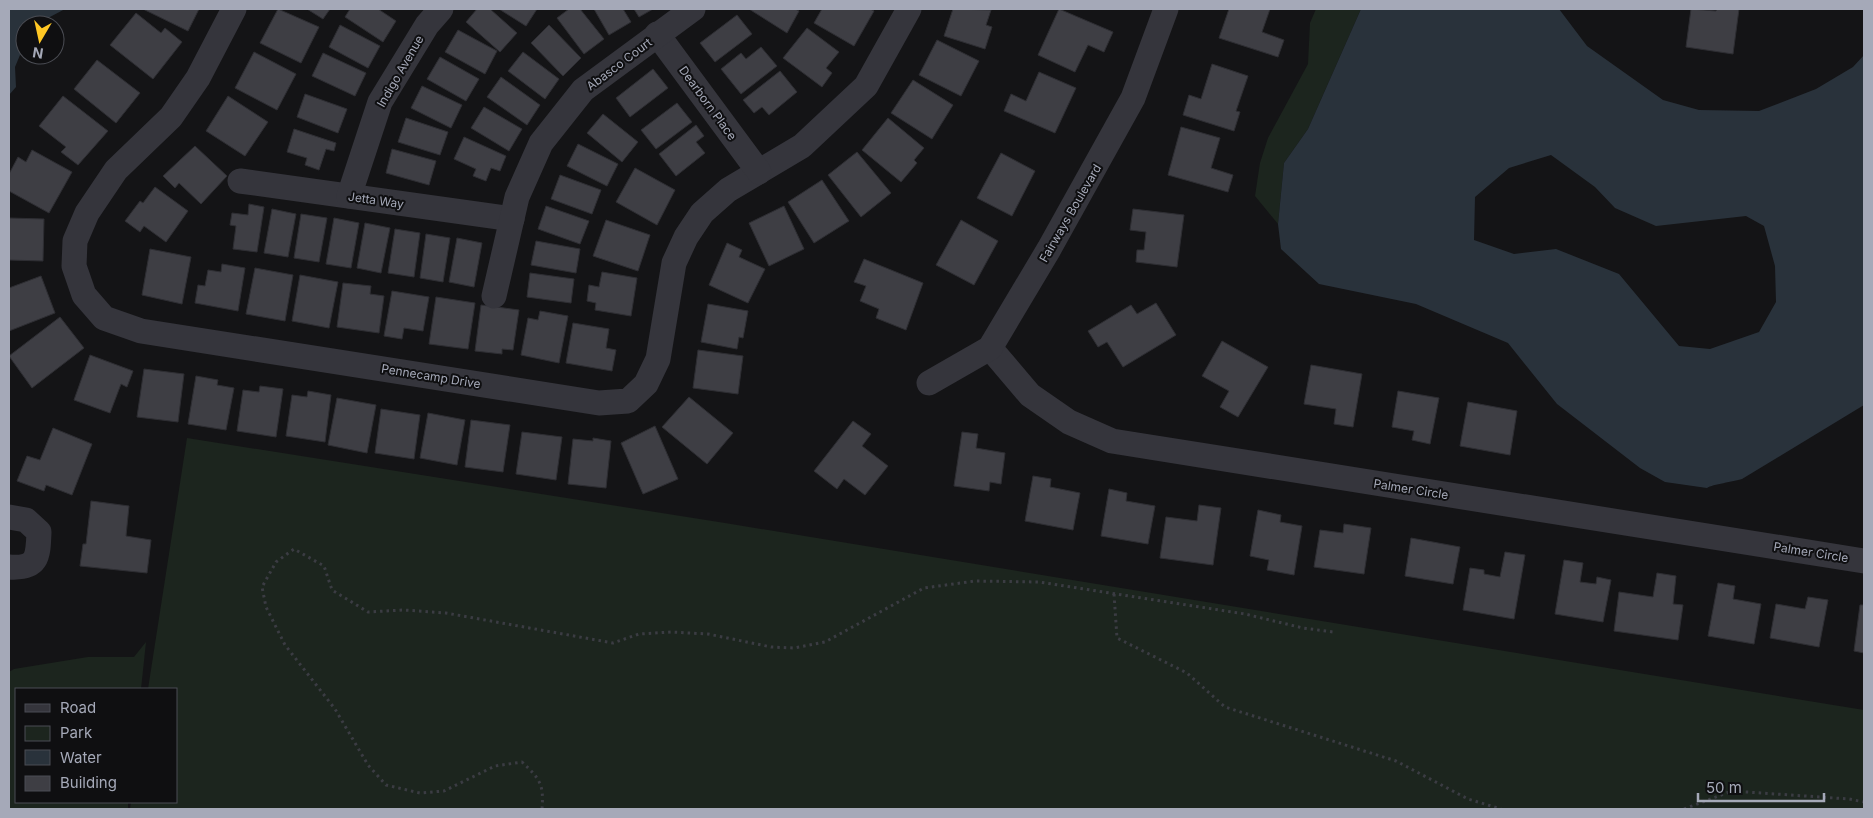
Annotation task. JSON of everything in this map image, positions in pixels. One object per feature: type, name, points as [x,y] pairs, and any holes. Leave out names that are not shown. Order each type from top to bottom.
[{"type":"street","name":"Pennecamp Drive","points":[[234,9],[198,78],[171,117],[116,170],[87,213],[75,241],[74,266],[84,295],[104,318],[141,331],[599,403],[628,401],[646,384],[658,359],[674,263],[686,237],[702,213],[728,190],[802,146],[866,86],[909,9]]},
{"type":"street","name":"Indigo Avenue","points":[[349,196],[380,102],[427,25],[442,9]]},
{"type":"street","name":"Abasco Court","points":[[494,296],[518,197],[541,144],[583,90],[693,9]]},
{"type":"street","name":"Fairways Boulevard","points":[[990,348],[1068,216],[1133,98],[1166,9]]},
{"type":"street","name":"Dearborn Place","points":[[657,34],[759,172]]},
{"type":"street","name":"Jetta Way","points":[[240,181],[512,219]]},
{"type":"street","points":[[929,382],[990,348]]},
{"type":"street","name":"Palmer Circle","points":[[990,348],[1030,395],[1069,422],[1112,442],[1864,561]]},
{"type":"street","points":[[9,517],[26,520],[39,532],[38,556],[33,563],[23,568],[9,567]]},
{"type":"path","points":[[542,809],[543,794],[540,780],[522,762],[495,766],[444,791],[420,794],[386,785],[368,765],[335,709],[285,645],[266,607],[262,586],[276,562],[294,549],[324,566],[332,590],[368,612],[404,610],[446,614],[613,643],[639,634],[671,632],[708,634],[771,647],[794,648],[825,642],[924,588],[975,581],[1039,582],[1245,614],[1304,628],[1333,632]]},
{"type":"path","points":[[1114,594],[1118,638],[1187,673],[1224,706],[1396,760],[1468,800],[1501,809]]},
{"type":"path","points":[[1684,809],[1732,791],[1849,799],[1864,802]]},
{"type":"green space","points":[[1316,9],[1361,9],[1308,129],[1284,163],[1278,224],[1255,196],[1260,163],[1268,138],[1308,64],[1310,23]]},
{"type":"green space","points":[[187,438],[725,523],[1864,710],[1864,809],[130,809],[131,803],[178,803],[178,688],[148,688]]},
{"type":"green space","points":[[146,642],[141,688],[15,688],[15,803],[128,803],[128,809],[9,809],[9,672],[14,669],[88,657],[134,657]]},
{"type":"water","points":[[9,9],[65,9],[54,15],[15,15],[16,87],[9,95]]},
{"type":"water","points":[[1361,9],[1559,9],[1587,46],[1663,100],[1699,110],[1759,111],[1816,89],[1853,67],[1864,55],[1864,405],[1742,479],[1707,488],[1665,482],[1640,468],[1557,404],[1508,343],[1416,304],[1319,284],[1281,249],[1278,224],[1284,163],[1308,129]],"holes":[[[1551,155],[1595,187],[1615,208],[1656,226],[1746,216],[1764,226],[1775,266],[1776,302],[1759,332],[1710,349],[1679,346],[1619,274],[1556,249],[1514,254],[1474,240],[1475,197],[1509,168]]]},
{"type":"building","points":[[143,9],[199,9],[188,31]]},
{"type":"building","points":[[278,9],[319,27],[301,63],[260,43]]},
{"type":"building","points":[[307,9],[330,9],[323,19]]},
{"type":"building","points":[[350,9],[378,9],[396,21],[383,42],[345,17]]},
{"type":"building","points":[[477,9],[490,9],[517,33],[500,52],[466,22]]},
{"type":"building","points":[[499,9],[537,9],[526,26]]},
{"type":"building","points":[[569,9],[580,9],[604,39],[584,54],[557,18]]},
{"type":"building","points":[[594,9],[623,9],[631,22],[609,35]]},
{"type":"building","points":[[634,9],[653,9],[639,17]]},
{"type":"building","points":[[749,9],[795,9],[799,11],[787,33]]},
{"type":"building","points":[[822,9],[870,9],[874,11],[854,46],[814,23]]},
{"type":"building","points":[[953,9],[991,10],[986,25],[992,27],[985,49],[944,36]]},
{"type":"building","points":[[1059,9],[1113,32],[1104,52],[1088,45],[1075,72],[1038,55]]},
{"type":"building","points":[[1229,9],[1270,9],[1262,32],[1284,40],[1278,57],[1219,38]]},
{"type":"building","points":[[1691,9],[1716,11],[1717,9],[1739,9],[1733,54],[1686,47]]},
{"type":"building","points":[[136,13],[161,33],[165,28],[182,42],[153,79],[110,45]]},
{"type":"building","points":[[737,15],[752,34],[715,62],[700,43]]},
{"type":"building","points":[[340,25],[380,46],[368,68],[329,47]]},
{"type":"building","points":[[549,25],[581,58],[563,76],[531,43]]},
{"type":"building","points":[[807,28],[839,52],[826,68],[832,73],[822,87],[783,58]]},
{"type":"building","points":[[458,30],[497,51],[485,74],[445,52]]},
{"type":"building","points":[[937,40],[979,61],[961,96],[919,75]]},
{"type":"building","points":[[761,47],[777,66],[741,94],[721,69],[741,53],[746,59]]},
{"type":"building","points":[[254,52],[296,74],[277,110],[235,88]]},
{"type":"building","points":[[523,52],[559,79],[545,99],[508,71]]},
{"type":"building","points":[[323,53],[366,73],[355,96],[312,76]]},
{"type":"building","points":[[440,57],[479,79],[466,101],[427,79]]},
{"type":"building","points":[[97,60],[140,93],[116,123],[74,89]]},
{"type":"building","points":[[1212,64],[1248,76],[1236,111],[1240,112],[1234,131],[1183,115],[1189,95],[1201,99]]},
{"type":"building","points":[[653,69],[668,88],[630,117],[616,98]]},
{"type":"building","points":[[780,71],[797,92],[769,115],[762,107],[754,113],[743,100]]},
{"type":"building","points":[[1039,72],[1076,88],[1055,133],[1004,111],[1011,94],[1026,101]]},
{"type":"building","points":[[501,77],[540,105],[527,125],[487,97]]},
{"type":"building","points":[[913,80],[953,105],[932,139],[891,113]]},
{"type":"building","points":[[422,86],[462,105],[451,128],[411,108]]},
{"type":"building","points":[[305,94],[347,109],[338,133],[297,117]]},
{"type":"building","points":[[63,96],[108,131],[78,165],[61,152],[66,147],[39,126]]},
{"type":"building","points":[[228,96],[268,122],[245,156],[206,131]]},
{"type":"building","points":[[677,103],[692,122],[656,149],[641,130]]},
{"type":"building","points":[[484,107],[522,129],[509,151],[471,128]]},
{"type":"building","points":[[603,114],[638,142],[622,162],[587,133]]},
{"type":"building","points":[[406,118],[448,132],[440,155],[398,142]]},
{"type":"building","points":[[888,118],[924,148],[914,160],[917,163],[901,182],[862,150]]},
{"type":"building","points":[[696,125],[704,136],[696,142],[705,153],[676,176],[659,154]]},
{"type":"building","points":[[1181,127],[1220,138],[1211,168],[1233,175],[1228,192],[1168,175]]},
{"type":"building","points":[[294,129],[336,143],[334,151],[326,149],[319,170],[305,165],[307,158],[287,152]]},
{"type":"building","points":[[464,137],[506,156],[500,171],[491,168],[486,181],[473,176],[476,169],[454,159]]},
{"type":"building","points":[[578,144],[618,164],[607,186],[567,166]]},
{"type":"building","points":[[195,146],[227,176],[201,204],[179,183],[175,188],[163,176]]},
{"type":"building","points":[[392,149],[436,161],[429,185],[386,173]]},
{"type":"building","points":[[32,150],[72,172],[49,213],[9,191],[9,174],[18,157],[26,162]]},
{"type":"building","points":[[857,152],[891,193],[861,217],[828,175]]},
{"type":"building","points":[[1001,153],[1035,171],[1012,216],[977,198]]},
{"type":"building","points":[[635,168],[675,190],[657,225],[616,202]]},
{"type":"building","points":[[560,175],[601,190],[592,214],[551,199]]},
{"type":"building","points":[[822,180],[849,221],[814,243],[788,202]]},
{"type":"building","points":[[155,187],[188,211],[166,242],[144,226],[140,232],[125,221],[140,201],[143,203]]},
{"type":"building","points":[[249,204],[264,207],[257,252],[233,249],[236,226],[230,225],[232,213],[248,215]]},
{"type":"building","points":[[546,206],[589,221],[580,244],[538,229]]},
{"type":"building","points":[[784,206],[804,249],[769,266],[749,223]]},
{"type":"building","points":[[272,209],[296,214],[288,257],[264,253]]},
{"type":"building","points":[[1133,209],[1184,215],[1177,267],[1136,262],[1137,250],[1144,250],[1146,232],[1130,230]]},
{"type":"building","points":[[301,214],[327,218],[319,262],[294,258]]},
{"type":"building","points":[[9,218],[44,219],[43,261],[9,260]]},
{"type":"building","points":[[334,218],[359,223],[351,268],[326,264]]},
{"type":"building","points":[[606,220],[650,235],[638,271],[593,256]]},
{"type":"building","points":[[961,220],[998,241],[974,285],[936,265]]},
{"type":"building","points":[[365,223],[390,228],[381,273],[357,268]]},
{"type":"building","points":[[395,229],[420,233],[414,277],[388,273]]},
{"type":"building","points":[[426,234],[450,238],[443,282],[420,278]]},
{"type":"building","points":[[457,238],[482,243],[474,287],[449,282]]},
{"type":"building","points":[[536,241],[580,249],[576,273],[531,265]]},
{"type":"building","points":[[727,243],[742,250],[739,257],[765,269],[748,303],[709,285]]},
{"type":"building","points":[[150,249],[191,257],[182,304],[142,295]]},
{"type":"building","points":[[864,259],[923,283],[906,330],[876,318],[879,309],[860,301],[866,286],[854,282]]},
{"type":"building","points":[[222,264],[245,268],[238,311],[195,303],[198,285],[205,286],[208,270],[221,272]]},
{"type":"building","points":[[255,268],[293,275],[285,321],[246,314]]},
{"type":"building","points":[[602,272],[637,278],[631,316],[595,310],[596,303],[587,301],[589,285],[599,287]]},
{"type":"building","points":[[530,273],[574,279],[571,303],[527,297]]},
{"type":"building","points":[[300,275],[338,282],[329,328],[292,321]]},
{"type":"building","points":[[41,276],[55,313],[9,331],[9,288]]},
{"type":"building","points":[[343,283],[371,286],[370,294],[384,296],[379,333],[337,327]]},
{"type":"building","points":[[392,291],[429,297],[423,331],[404,328],[402,339],[384,336]]},
{"type":"building","points":[[436,297],[475,303],[468,349],[429,344]]},
{"type":"building","points":[[1156,303],[1176,335],[1123,367],[1107,342],[1098,347],[1088,331],[1131,305],[1137,314]]},
{"type":"building","points":[[708,304],[748,311],[743,338],[739,337],[737,349],[701,342]]},
{"type":"building","points":[[481,305],[519,310],[513,350],[502,349],[502,354],[475,351]]},
{"type":"building","points":[[540,311],[568,316],[559,363],[521,355],[528,318],[538,320]]},
{"type":"building","points":[[60,317],[84,348],[32,388],[9,356]]},
{"type":"building","points":[[573,323],[609,329],[606,348],[616,350],[612,371],[566,363]]},
{"type":"building","points":[[1222,341],[1268,367],[1238,417],[1220,407],[1229,391],[1202,376]]},
{"type":"building","points":[[698,350],[743,356],[738,394],[693,388]]},
{"type":"building","points":[[90,355],[133,371],[127,387],[121,384],[110,413],[74,400]]},
{"type":"building","points":[[1311,365],[1362,374],[1353,427],[1334,424],[1336,409],[1304,404]]},
{"type":"building","points":[[144,369],[184,374],[178,422],[137,417]]},
{"type":"building","points":[[196,376],[218,380],[217,385],[234,388],[226,430],[188,424]]},
{"type":"building","points":[[260,386],[283,389],[276,437],[237,431],[243,390],[259,392]]},
{"type":"building","points":[[308,391],[331,395],[325,442],[286,436],[292,395],[307,397]]},
{"type":"building","points":[[1398,391],[1439,398],[1430,444],[1412,440],[1414,431],[1392,427]]},
{"type":"building","points":[[689,397],[733,433],[707,464],[662,427]]},
{"type":"building","points":[[337,398],[376,405],[367,453],[328,445]]},
{"type":"building","points":[[1468,402],[1517,411],[1510,455],[1460,446]]},
{"type":"building","points":[[381,409],[420,415],[414,459],[375,453]]},
{"type":"building","points":[[428,413],[465,420],[457,465],[420,458]]},
{"type":"building","points":[[471,420],[510,425],[503,472],[465,467]]},
{"type":"building","points":[[853,421],[871,434],[862,446],[888,466],[865,495],[844,479],[837,489],[814,471]]},
{"type":"building","points":[[655,426],[678,479],[643,494],[621,443]]},
{"type":"building","points":[[53,428],[92,444],[72,495],[46,485],[44,491],[17,481],[27,456],[40,460]]},
{"type":"building","points":[[522,432],[562,437],[556,480],[516,474]]},
{"type":"building","points":[[962,432],[978,434],[976,448],[1005,453],[1001,484],[990,482],[989,491],[954,486]]},
{"type":"building","points":[[593,438],[611,441],[606,488],[568,484],[573,439],[593,441]]},
{"type":"building","points":[[1033,476],[1051,479],[1050,487],[1080,493],[1073,530],[1025,521]]},
{"type":"building","points":[[1109,489],[1127,493],[1126,501],[1155,506],[1148,544],[1101,536]]},
{"type":"building","points":[[91,501],[129,506],[126,536],[151,540],[147,573],[80,566],[83,544],[86,544]]},
{"type":"building","points":[[1199,505],[1221,508],[1213,565],[1160,558],[1166,517],[1197,521]]},
{"type":"building","points":[[1258,510],[1281,515],[1280,522],[1302,526],[1294,575],[1267,570],[1269,560],[1250,556]]},
{"type":"building","points":[[1344,524],[1371,528],[1364,574],[1314,567],[1320,530],[1343,533]]},
{"type":"building","points":[[1411,538],[1460,547],[1453,584],[1405,576]]},
{"type":"building","points":[[1505,552],[1525,555],[1514,619],[1463,610],[1470,568],[1484,570],[1484,574],[1500,577]]},
{"type":"building","points":[[1564,560],[1583,563],[1580,582],[1596,584],[1597,577],[1611,580],[1603,622],[1555,614]]},
{"type":"building","points":[[1657,573],[1676,576],[1673,604],[1683,605],[1678,640],[1614,631],[1619,592],[1653,597]]},
{"type":"building","points":[[1718,583],[1735,586],[1733,599],[1761,604],[1754,644],[1708,636]]},
{"type":"building","points":[[1808,597],[1828,600],[1819,647],[1770,638],[1776,604],[1805,609]]},
{"type":"building","points":[[1860,605],[1864,605],[1864,653],[1854,651]]}]
